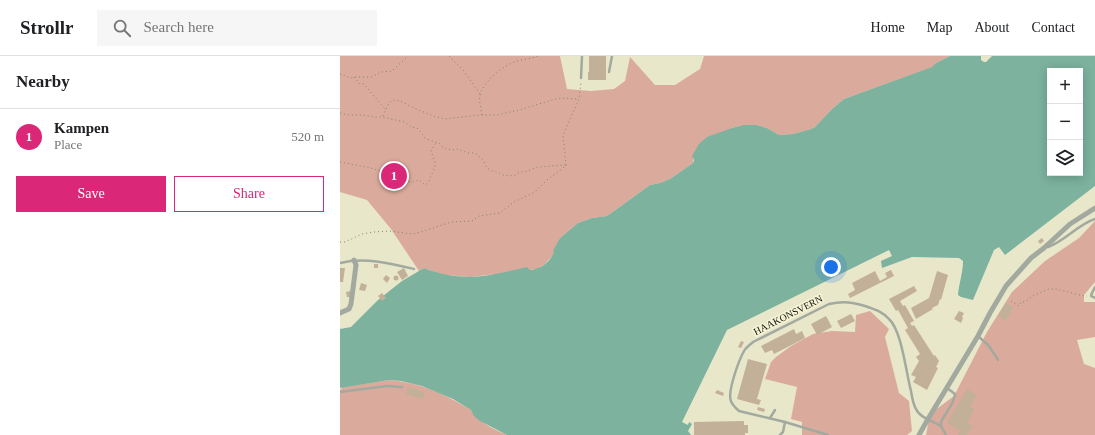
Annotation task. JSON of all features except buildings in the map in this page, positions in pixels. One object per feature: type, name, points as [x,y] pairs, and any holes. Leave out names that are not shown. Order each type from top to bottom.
[{"type":"street","points":[[919,435],[1006,286],[1024,264],[1070,224],[1095,208]]},
{"type":"street","points":[[340,312],[349,309],[351,304],[356,265],[354,260]]},
{"type":"lane","points":[[581,78],[582,56]]},
{"type":"lane","points":[[609,72],[612,56]]},
{"type":"lane","points":[[1044,248],[1056,244],[1087,222],[1095,219]]},
{"type":"lane","points":[[340,263],[354,260],[385,262],[414,268]]},
{"type":"lane","points":[[1095,287],[1092,293],[1092,296],[1095,298]]},
{"type":"lane","name":"HAAKONSVERN","points":[[828,435],[785,422],[739,411],[733,406],[730,400],[731,388],[745,349],[753,342],[815,310],[829,304],[842,301],[880,311],[890,320],[897,332],[908,382],[916,409],[920,415],[941,426]]},
{"type":"lane","points":[[978,336],[989,346],[998,360]]},
{"type":"lane","points":[[340,392],[387,386],[402,388]]},
{"type":"lane","points":[[946,435],[941,426],[941,422],[956,395],[947,388]]},
{"type":"lane","points":[[770,418],[774,410]]},
{"type":"lane","points":[[780,435],[783,432],[785,422]]},
{"type":"path","points":[[340,74],[351,78],[372,77],[381,72],[392,71],[408,56]]},
{"type":"path","points":[[450,56],[463,70],[480,94],[482,115]]},
{"type":"path","points":[[480,94],[485,86],[499,71],[519,60],[538,56]]},
{"type":"path","points":[[354,77],[360,84],[364,84],[385,109]]},
{"type":"path","points":[[566,165],[563,135],[579,100],[581,78]]},
{"type":"path","points":[[382,117],[388,103],[392,100],[400,101],[436,117],[445,119],[497,115],[556,99],[579,100]]},
{"type":"path","points":[[340,113],[348,115],[382,117],[405,122],[411,127],[418,128],[426,139],[439,144],[446,149],[457,149],[475,153],[483,160],[487,168],[502,175],[514,176],[519,172],[524,172],[538,167],[566,165]]},
{"type":"path","points":[[340,162],[371,168],[389,174],[402,181],[413,182],[419,180],[425,185],[428,183],[435,167],[431,151],[437,143]]},
{"type":"path","points":[[340,242],[345,242],[362,234],[374,232],[390,231],[412,234],[451,222],[472,221],[479,216],[500,213],[514,202],[535,192],[566,165]]},
{"type":"path","points":[[1011,301],[1019,306],[1021,302],[1025,302],[1033,296],[1049,289],[1056,289],[1084,296],[1092,296]]},
{"type":"shaded area","points":[[340,56],[560,56],[567,89],[591,91],[614,89],[625,81],[630,57],[655,85],[675,85],[700,69],[704,56],[950,56],[936,63],[933,67],[844,99],[815,127],[811,129],[793,134],[779,135],[767,128],[757,125],[743,125],[732,128],[693,158],[693,163],[670,179],[650,185],[607,216],[592,218],[578,223],[560,238],[553,255],[545,264],[537,269],[471,277],[443,275],[424,268],[419,271],[391,229],[367,200],[340,192]]},
{"type":"shaded area","points":[[950,56],[981,56],[981,60],[986,62],[992,56],[1095,56],[1095,186],[1005,255],[999,247],[994,250],[973,300],[958,295],[963,261],[959,258],[912,257],[882,268],[881,261],[892,256],[889,250],[727,330],[682,422],[688,425],[689,422],[692,424],[688,431],[691,435],[507,435],[480,421],[474,416],[471,410],[453,399],[422,386],[389,380],[340,388],[340,329],[351,327],[378,300],[402,281],[424,268],[438,273],[463,277],[500,273],[527,267],[530,270],[538,268],[550,259],[560,238],[578,223],[592,218],[607,216],[650,185],[670,179],[693,163],[694,160],[692,156],[699,144],[707,137],[743,125],[757,125],[767,128],[779,135],[793,134],[811,129],[815,127],[844,99],[932,67],[936,63]]},
{"type":"shaded area","points":[[1095,221],[1095,282],[1084,295],[1084,302],[1095,302],[1095,337],[1077,340],[1084,364],[1095,368],[1095,435],[926,435],[930,414],[954,396],[987,332],[1012,292],[1045,261],[1079,238]]},
{"type":"shaded area","points":[[870,311],[889,329],[885,337],[899,393],[909,401],[912,431],[907,435],[802,435],[802,422],[791,419],[797,387],[765,379],[771,362],[791,346],[813,334],[832,331],[855,332],[856,315]]},
{"type":"shaded area","points":[[389,380],[401,381],[442,394],[471,410],[478,419],[487,425],[507,435],[340,435],[340,390],[343,387]]},
{"type":"place","name":"Kampen","points":[[394,176]]}]
